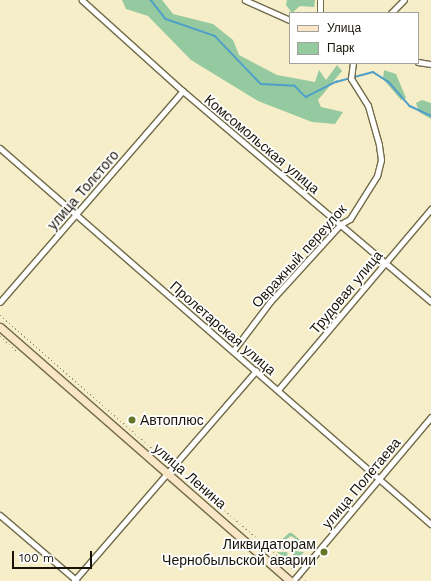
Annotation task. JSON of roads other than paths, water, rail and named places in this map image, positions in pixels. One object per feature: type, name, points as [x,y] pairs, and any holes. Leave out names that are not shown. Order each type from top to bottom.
[{"type":"street","name":"Комсомольская улица","points":[[82,0],[183,91],[431,301]]},
{"type":"street","points":[[245,0],[289,20]]},
{"type":"street","points":[[320,0],[320,12]]},
{"type":"street","points":[[392,12],[404,0]]},
{"type":"street","points":[[419,62],[431,64]]},
{"type":"street","name":"Овражный переулок","points":[[234,351],[270,302],[341,224],[350,219],[377,176],[381,160],[368,106],[351,79],[353,64]]},
{"type":"street","name":"улица Толстого","points":[[0,302],[183,91]]},
{"type":"street","name":"Пролетарская улица","points":[[0,148],[431,524]]},
{"type":"street","name":"Трудовая улица","points":[[278,390],[431,209]]},
{"type":"street","name":"улица Ленина","points":[[0,327],[291,581]]},
{"type":"street","points":[[0,515],[75,581],[256,371]]},
{"type":"street","name":"улица Полетаева","points":[[291,581],[431,417]]},
{"type":"waterway","points":[[151,0],[166,19],[215,36],[261,84],[295,86],[306,97],[336,82],[373,72],[389,82],[410,106],[431,116]]},
{"type":"place","name":"Автоплюс","points":[[132,420]]},
{"type":"place","name":"Ликвидаторам Чернобыльской аварии","points":[[324,552]]}]
